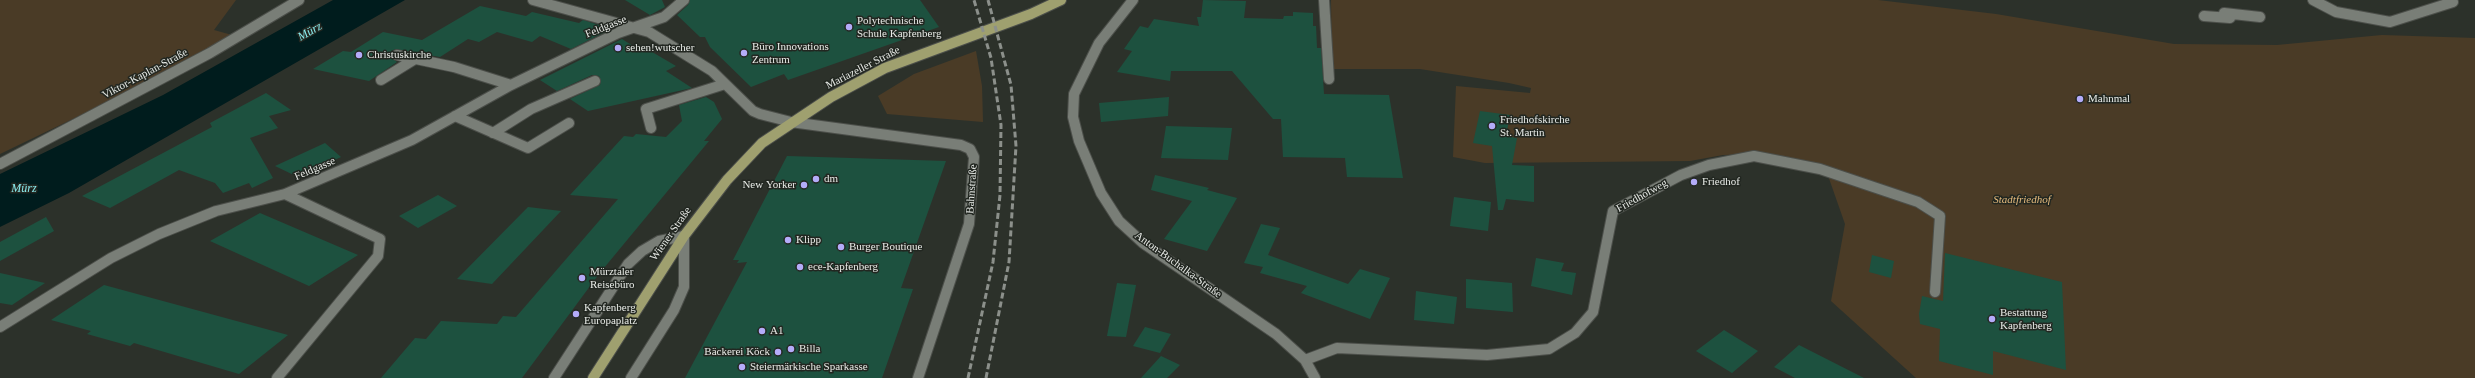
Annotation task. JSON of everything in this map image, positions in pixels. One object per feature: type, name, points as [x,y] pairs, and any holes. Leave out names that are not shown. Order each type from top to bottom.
[{"type":"main road","name":"Mariazeller Straße","points":[[792,122],[856,82],[885,68],[926,51],[1031,14],[1061,0]]},
{"type":"main road","name":"Wiener Straße","points":[[593,378],[684,236],[737,170],[762,143],[792,122]]},
{"type":"street","name":"Viktor-Kaplan-Straße","points":[[0,164],[210,53],[298,0]]},
{"type":"street","name":"Bahnstraße","points":[[533,0],[638,28],[658,37],[712,71],[753,111],[792,122],[961,146],[970,149],[974,157],[969,224],[918,378]]},
{"type":"street","name":"Feldgasse","points":[[0,327],[111,258],[159,234],[216,210],[285,194],[412,140],[511,85],[618,33],[638,28],[664,17],[684,0]]},
{"type":"street","name":"Anton-Buchalka-Straße","points":[[1133,0],[1099,43],[1074,94],[1073,117],[1079,141],[1101,193],[1119,221],[1143,243],[1276,334],[1305,360],[1315,378]]},
{"type":"street","points":[[1324,0],[1329,79]]},
{"type":"street","points":[[2313,0],[2336,12],[2390,22],[2453,2]]},
{"type":"street","points":[[2224,13],[2260,17]]},
{"type":"street","points":[[2204,16],[2238,19]]},
{"type":"street","points":[[397,55],[454,67],[511,85]]},
{"type":"street","points":[[382,80],[415,59]]},
{"type":"street","points":[[493,132],[531,109],[595,81]]},
{"type":"street","points":[[651,128],[646,109],[726,84]]},
{"type":"street","points":[[456,116],[528,148],[569,123]]},
{"type":"street","name":"Friedhofweg","points":[[1305,360],[1337,348],[1487,355],[1549,349],[1575,334],[1593,312],[1612,211],[1681,175],[1709,165],[1754,156],[1820,169],[1918,202],[1940,216],[1935,292]]},
{"type":"street","points":[[277,378],[378,256],[380,238],[285,194]]},
{"type":"street","points":[[554,378],[628,264],[642,251],[659,241],[684,236],[684,287],[674,310],[631,378]]},
{"type":"green space","points":[[0,0],[236,0],[214,30],[232,35],[110,101],[0,154]]},
{"type":"green space","name":"Stadtfriedhof","points":[[1331,0],[1878,0],[1996,14],[2174,44],[2277,45],[2382,35],[2475,38],[2475,378],[1916,378],[1831,301],[1845,224],[1825,167],[1754,154],[1723,155],[1690,161],[1485,163],[1453,157],[1456,86],[1530,93],[1531,88],[1509,83],[1420,69],[1332,69]]},
{"type":"green space","points":[[976,51],[982,86],[983,122],[887,114],[878,96],[914,74]]},
{"type":"water","name":"Mürz","points":[[333,0],[405,0],[69,193],[0,227],[0,174],[163,95]]},
{"type":"building","points":[[625,0],[662,0],[665,7],[650,15]]},
{"type":"building","points":[[690,0],[920,0],[939,27],[788,80],[784,74],[751,87],[710,47],[705,37],[700,37],[677,15],[688,5]]},
{"type":"building","points":[[1203,0],[1246,1],[1244,18],[1283,19],[1284,16],[1293,16],[1293,12],[1313,13],[1313,26],[1316,26],[1317,48],[1321,48],[1324,94],[1389,95],[1403,178],[1347,177],[1345,158],[1283,157],[1281,119],[1273,119],[1232,71],[1171,71],[1170,81],[1117,72],[1132,51],[1124,49],[1140,26],[1148,28],[1154,19],[1199,26],[1197,17],[1201,17]]},
{"type":"building","points":[[480,6],[526,16],[532,12],[579,23],[583,20],[602,26],[609,30],[571,49],[540,36],[532,42],[497,32],[479,42],[468,39],[440,57],[395,49],[392,51],[391,57],[397,62],[369,81],[313,69],[343,51],[351,52],[383,32],[422,40]]},
{"type":"building","points":[[622,39],[641,51],[647,49],[676,66],[666,71],[692,88],[588,111],[570,99],[600,85],[601,81],[599,76],[592,75],[557,91],[540,80]]},
{"type":"building","points":[[266,93],[291,110],[269,116],[278,128],[250,138],[273,178],[252,188],[249,183],[223,193],[215,183],[179,170],[110,208],[82,196],[212,127],[210,123]]},
{"type":"building","points":[[706,97],[714,102],[722,119],[704,141],[709,141],[599,274],[522,378],[381,378],[415,338],[426,339],[441,321],[497,324],[503,316],[516,317],[618,199],[570,195],[624,136],[633,137],[636,134],[666,137],[682,121],[679,105]]},
{"type":"building","points":[[1169,97],[1168,116],[1101,122],[1099,103]]},
{"type":"building","points":[[1480,111],[1510,115],[1506,136],[1517,138],[1512,165],[1534,166],[1534,202],[1506,199],[1503,210],[1498,210],[1492,146],[1473,143]]},
{"type":"building","points":[[1166,126],[1232,128],[1228,160],[1161,158]]},
{"type":"building","points":[[325,143],[341,157],[298,177],[275,166]]},
{"type":"building","name":"ece-Kapfenberg","points":[[787,156],[946,161],[901,288],[913,289],[882,378],[685,378],[747,262],[737,263],[739,260],[733,260]]},
{"type":"building","points":[[1155,175],[1209,188],[1207,190],[1237,198],[1207,251],[1164,239],[1192,201],[1151,190]]},
{"type":"building","points":[[438,195],[457,206],[418,228],[399,216]]},
{"type":"building","points":[[1454,197],[1491,202],[1488,231],[1450,226]]},
{"type":"building","points":[[528,207],[561,211],[492,284],[457,279]]},
{"type":"building","points":[[260,213],[358,255],[309,286],[210,241]]},
{"type":"building","points":[[46,217],[54,231],[0,261],[0,242]]},
{"type":"building","points":[[1261,224],[1280,228],[1268,255],[1348,284],[1360,269],[1390,278],[1370,319],[1301,293],[1307,286],[1260,273],[1263,267],[1244,263]]},
{"type":"building","name":"Bestattung Kapfenberg","points":[[1945,253],[2062,282],[2066,370],[1993,351],[1993,375],[1939,361],[1940,329],[1920,324],[1919,314],[1922,296],[1943,301]]},
{"type":"building","points":[[1872,255],[1894,261],[1891,278],[1869,272]]},
{"type":"building","points":[[1536,258],[1564,263],[1561,271],[1576,273],[1572,295],[1531,286]]},
{"type":"building","points":[[0,273],[45,283],[12,305],[0,303]]},
{"type":"building","points":[[1466,279],[1512,283],[1513,312],[1466,308]]},
{"type":"building","points":[[1117,283],[1136,285],[1126,337],[1107,336]]},
{"type":"building","points":[[104,285],[288,335],[239,374],[134,343],[130,346],[87,334],[91,331],[51,320]]},
{"type":"building","points":[[1416,291],[1457,297],[1454,324],[1414,320]]},
{"type":"building","points":[[1145,327],[1171,334],[1160,353],[1133,346]]},
{"type":"building","points":[[1724,330],[1758,351],[1732,373],[1696,351]]},
{"type":"building","points":[[1799,345],[1864,378],[1795,378],[1774,367]]},
{"type":"building","points":[[1161,356],[1180,365],[1167,378],[1141,378]]},
{"type":"railway","points":[[968,378],[993,262],[1000,195],[1001,125],[991,58],[974,0]]},
{"type":"railway","points":[[986,378],[1009,262],[1016,146],[1011,85],[988,0]]},
{"type":"place","name":"Polytechnische Schule Kapfenberg","points":[[849,27]]},
{"type":"place","name":"sehen!wutscher","points":[[618,48]]},
{"type":"place","name":"Büro Innovations Zentrum","points":[[744,53]]},
{"type":"place","name":"Christuskirche","points":[[359,55]]},
{"type":"place","name":"Mahnmal","points":[[2080,99]]},
{"type":"place","name":"Friedhofskirche St. Martin","points":[[1492,126]]},
{"type":"place","name":"dm","points":[[816,179]]},
{"type":"place","name":"Friedhof","points":[[1694,182]]},
{"type":"place","name":"New Yorker","points":[[804,185]]},
{"type":"place","name":"Klipp","points":[[788,240]]},
{"type":"place","name":"Burger Boutique","points":[[841,247]]},
{"type":"place","name":"ece-Kapfenberg","points":[[800,267]]},
{"type":"place","name":"Mürztaler Reisebüro","points":[[582,278]]},
{"type":"place","name":"Kapfenberg Europaplatz","points":[[576,314]]},
{"type":"place","name":"Bestattung Kapfenberg","points":[[1992,319]]},
{"type":"place","name":"A1","points":[[762,331]]},
{"type":"place","name":"Billa","points":[[791,349]]},
{"type":"place","name":"Bäckerei Köck","points":[[778,352]]},
{"type":"place","name":"Steiermärkische Sparkasse","points":[[742,367]]}]
